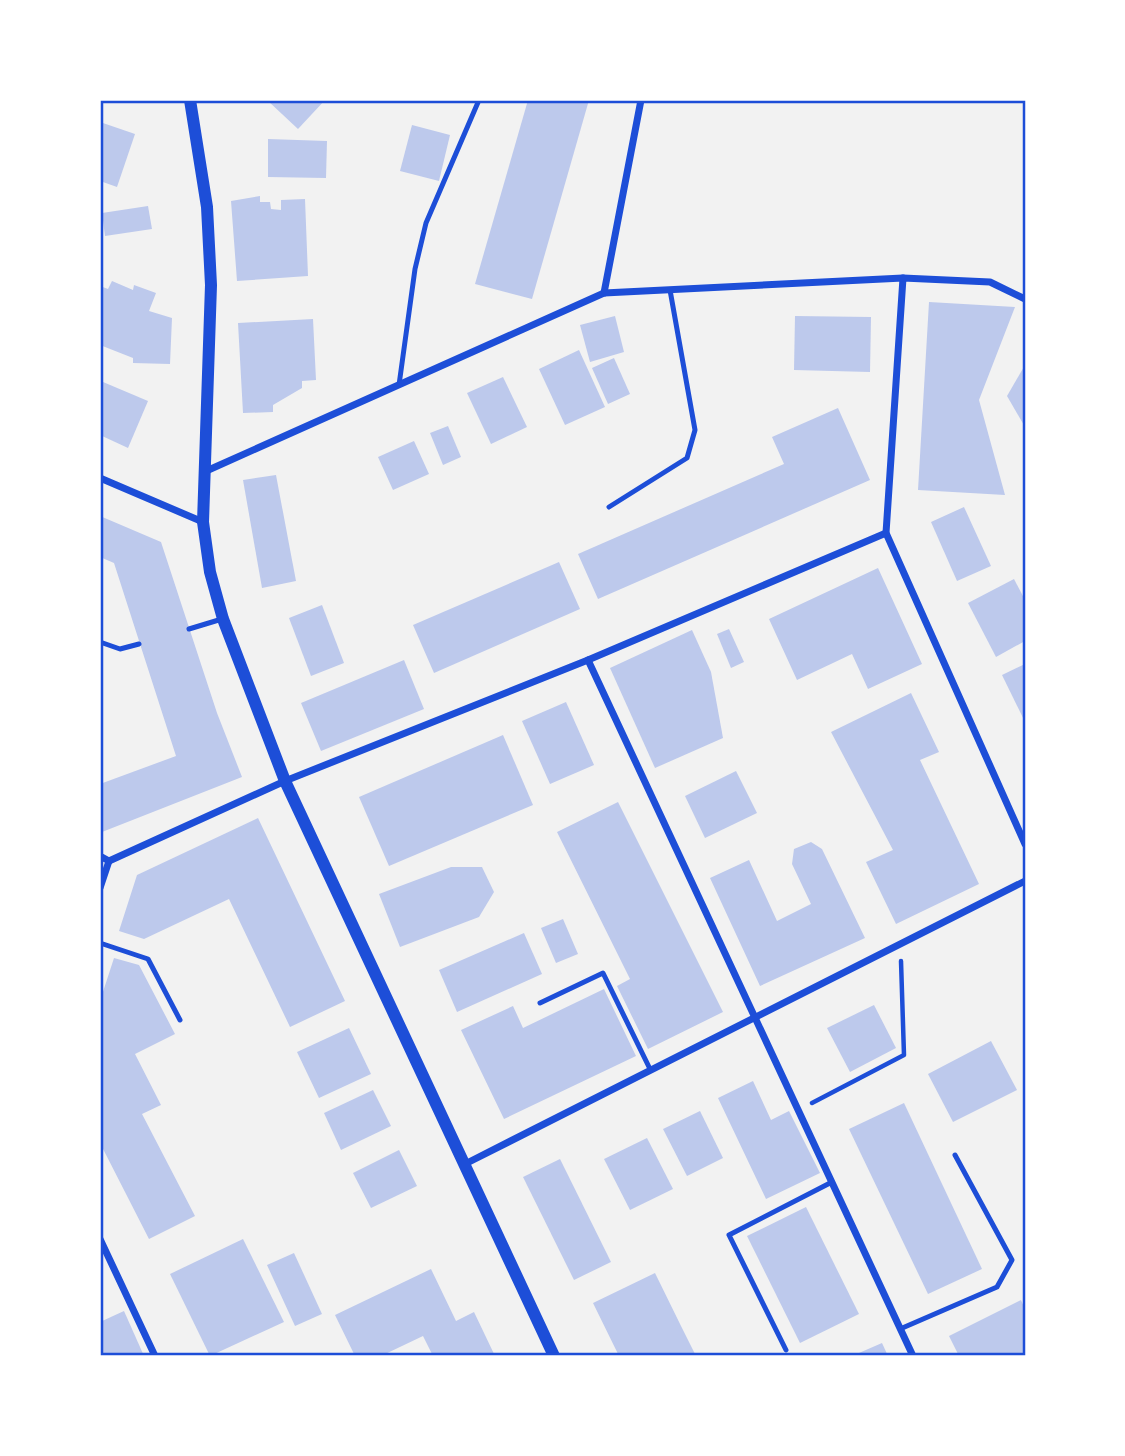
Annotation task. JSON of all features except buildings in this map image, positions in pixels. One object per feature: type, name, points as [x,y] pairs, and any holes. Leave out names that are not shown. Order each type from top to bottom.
[{"type":"street","points":[[190,100],[207,207],[211,285],[202,473],[203,522],[210,572],[223,619],[285,781],[554,1356]]},
{"type":"street","points":[[604,293],[641,100]]},
{"type":"street","points":[[202,473],[604,293],[903,278],[990,282],[1025,299]]},
{"type":"street","points":[[903,278],[887,533],[1025,844]]},
{"type":"street","points":[[100,478],[203,522]]},
{"type":"street","points":[[100,888],[109,861],[285,781],[588,660],[887,533]]},
{"type":"street","points":[[588,660],[913,1356]]},
{"type":"street","points":[[100,856],[109,861]]},
{"type":"street","points":[[465,1164],[1025,881]]},
{"type":"street","points":[[100,1239],[155,1356]]},
{"type":"lane","points":[[398,385],[415,269],[426,223],[478,100]]},
{"type":"lane","points":[[609,507],[687,458],[695,430],[670,290]]},
{"type":"lane","points":[[189,629],[223,619]]},
{"type":"lane","points":[[100,642],[120,649],[139,644]]},
{"type":"lane","points":[[100,943],[149,959],[180,1020]]},
{"type":"lane","points":[[540,1003],[603,973],[650,1069]]},
{"type":"lane","points":[[900,1329],[997,1286],[1012,1260],[955,1155]]},
{"type":"lane","points":[[786,1350],[729,1235],[832,1182]]},
{"type":"path","points":[[798,1110],[904,1055],[900,943]]}]
